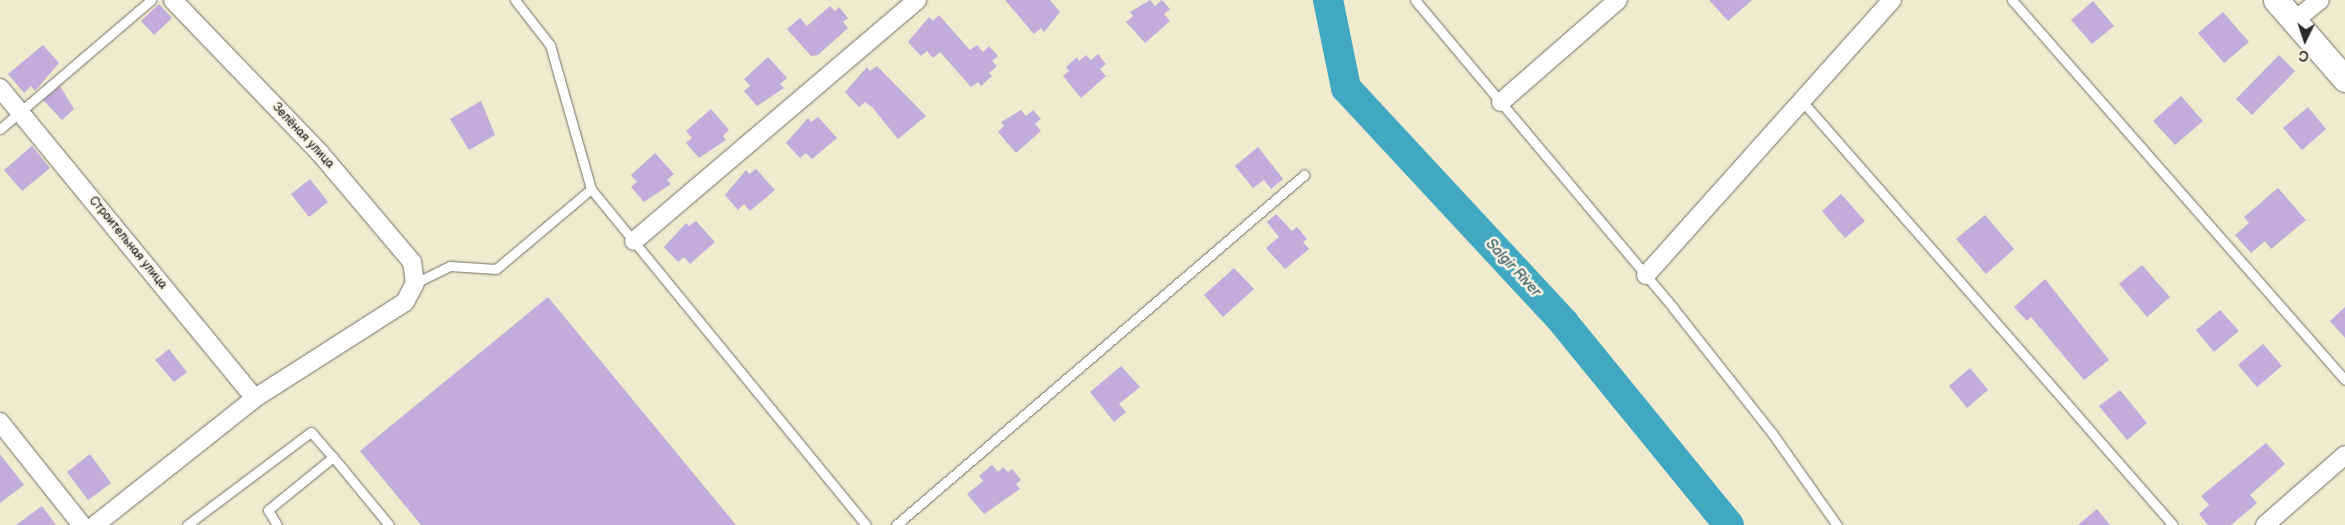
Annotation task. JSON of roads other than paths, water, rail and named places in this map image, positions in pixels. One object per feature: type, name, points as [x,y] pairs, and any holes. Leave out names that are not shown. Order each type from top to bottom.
[{"type":"main road","points":[[2276,0],[2345,79]]},
{"type":"street","name":"Зелёная улица","points":[[173,0],[320,153],[412,262],[415,283]]},
{"type":"street","points":[[634,241],[917,0]]},
{"type":"street","points":[[1501,102],[1618,0]]},
{"type":"street","points":[[1646,275],[1892,0]]},
{"type":"street","points":[[2294,21],[2320,0]]},
{"type":"street","name":"Строительная улица","points":[[0,88],[256,398]]},
{"type":"street","points":[[94,525],[256,398],[405,302],[415,283]]},
{"type":"street","points":[[0,422],[82,525]]},
{"type":"street","points":[[2265,525],[2345,455]]},
{"type":"lane","points":[[0,129],[150,0]]},
{"type":"lane","points":[[515,0],[550,46],[591,189],[866,525]]},
{"type":"lane","points":[[1415,0],[1646,275],[1772,433],[1837,525]]},
{"type":"lane","points":[[2012,0],[2345,380]]},
{"type":"lane","points":[[1802,101],[2173,525]]},
{"type":"lane","points":[[896,525],[1304,175]]},
{"type":"lane","points":[[415,283],[450,266],[496,269],[591,189]]},
{"type":"lane","points":[[187,525],[311,432],[389,525]]},
{"type":"lane","points":[[276,525],[268,510],[333,457]]},
{"type":"waterway","name":"Salgir River","points":[[1328,0],[1346,88],[1564,323],[1729,525]]}]
